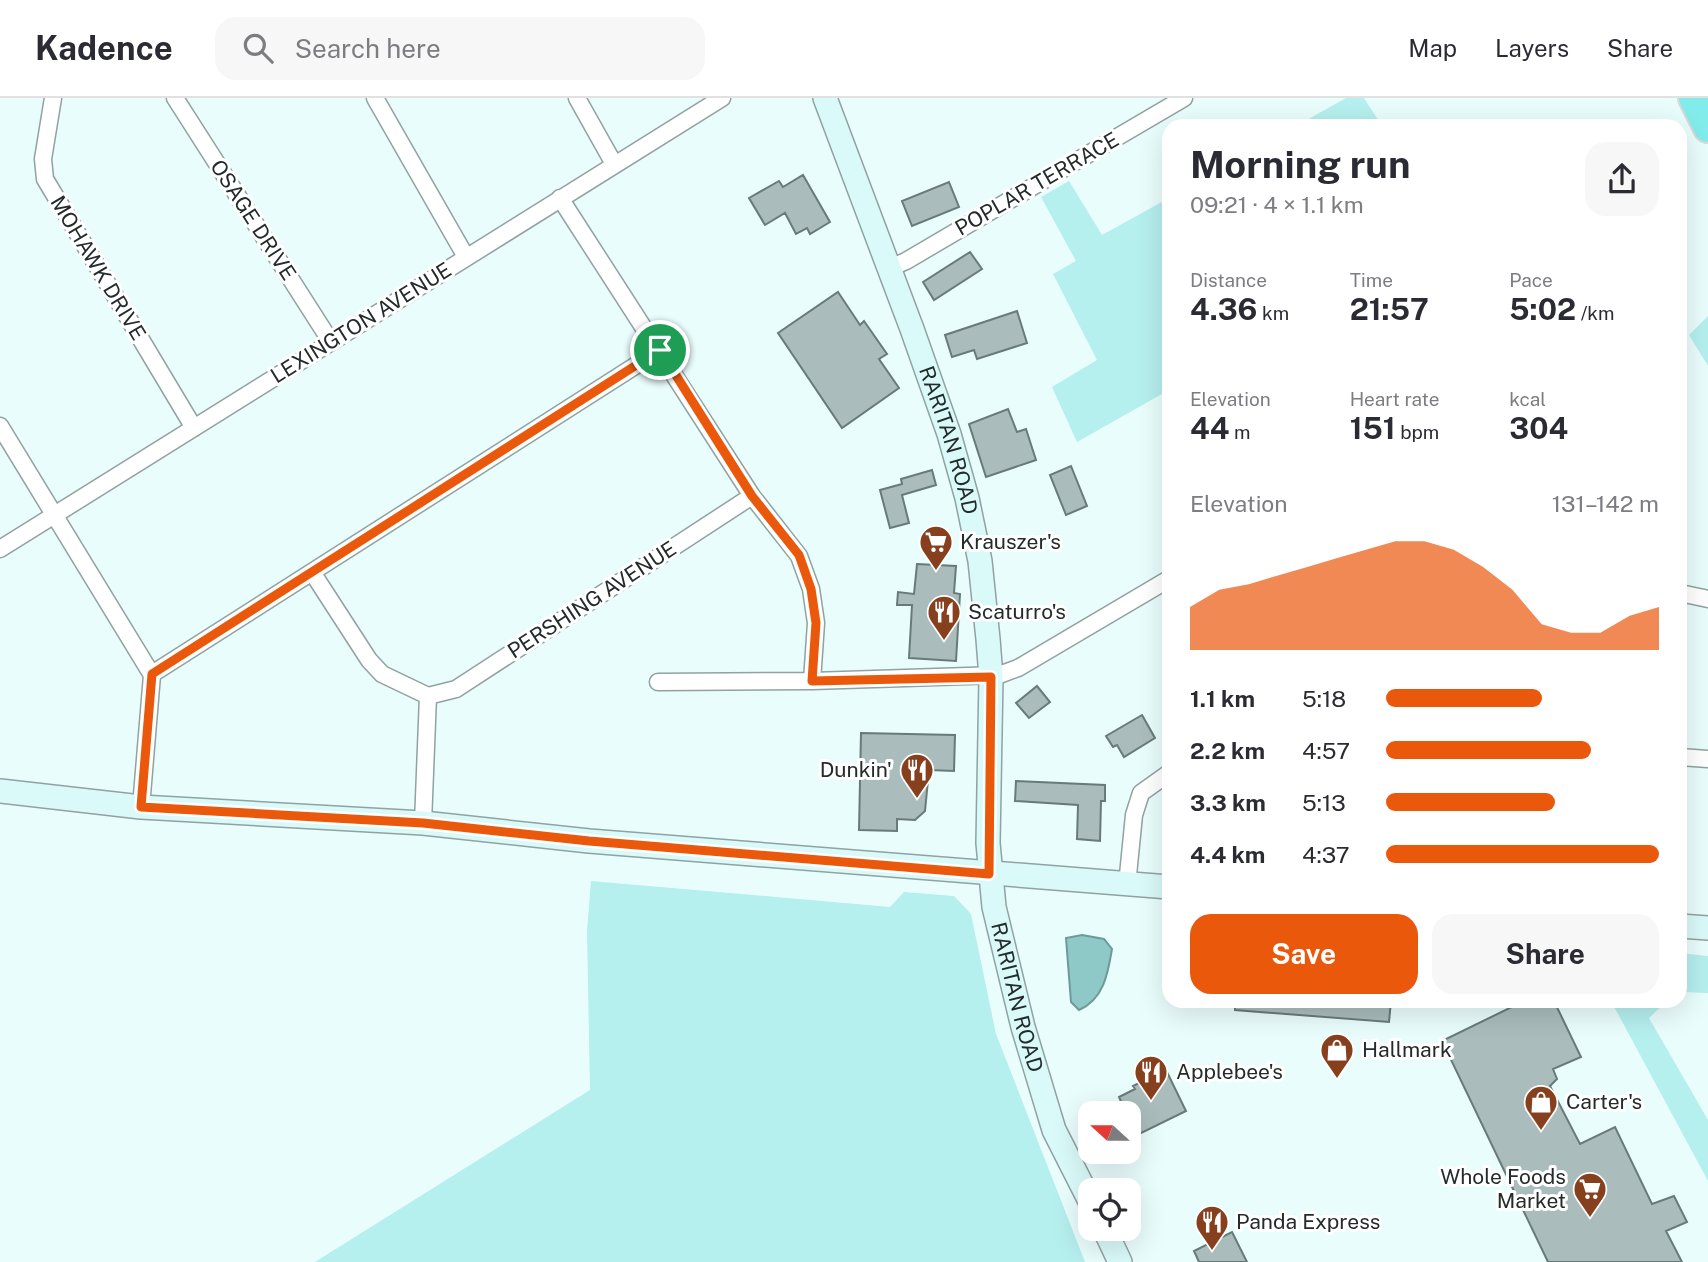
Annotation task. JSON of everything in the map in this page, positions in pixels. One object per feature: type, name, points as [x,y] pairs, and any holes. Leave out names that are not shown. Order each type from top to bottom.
[{"type":"highway","points":[[1693,98],[1708,128]]},
{"type":"street","name":"MOHAWK DRIVE","points":[[53,98],[43,159],[45,179],[194,428]]},
{"type":"street","name":"OSAGE DRIVE","points":[[175,98],[331,342]]},
{"type":"street","points":[[375,98],[466,257]]},
{"type":"street","points":[[577,98],[614,164]]},
{"type":"street","name":"LEXINGTON AVENUE","points":[[0,549],[722,98]]},
{"type":"street","name":"RARITAN ROAD","points":[[825,98],[890,268],[949,434],[967,498],[980,561],[991,677],[989,874],[995,912],[1023,1027],[1051,1119],[1079,1178]]},
{"type":"street","name":"POPLAR TERRACE","points":[[890,268],[1184,98]]},
{"type":"street","points":[[560,198],[752,496],[799,555],[811,589],[816,623],[812,681]]},
{"type":"street","points":[[152,674],[660,350]]},
{"type":"street","points":[[0,426],[152,674],[141,807]]},
{"type":"street","name":"PERSHING AVENUE","points":[[428,696],[456,689],[752,496]]},
{"type":"street","points":[[312,572],[369,660],[390,679],[428,696],[423,823]]},
{"type":"street","points":[[658,682],[991,677],[1018,668],[1162,583]]},
{"type":"street","points":[[1687,594],[1708,599]]},
{"type":"street","points":[[1687,758],[1708,759]]},
{"type":"street","points":[[1126,884],[1134,815],[1141,793],[1162,778]]},
{"type":"street","points":[[0,791],[141,807],[423,823],[589,841],[1162,887]]},
{"type":"street","points":[[1687,926],[1708,928]]},
{"type":"street","points":[[1110,1241],[1120,1262]]},
{"type":"shaded area","points":[[1346,98],[1364,98],[1378,119],[1308,119]]},
{"type":"shaded area","points":[[1069,181],[1102,235],[1162,202],[1162,394],[1077,442],[1052,387],[1097,360],[1053,274],[1076,261],[1041,197]]},
{"type":"shaded area","points":[[1708,316],[1708,366],[1689,335]]},
{"type":"shaded area","points":[[591,881],[890,907],[904,892],[954,896],[971,914],[996,1034],[1085,1262],[315,1262],[590,1090],[587,931]]},
{"type":"shaded area","points":[[1082,935],[1104,939],[1112,949],[1099,992],[1079,1010],[1071,1002],[1066,938]]},
{"type":"shaded area","points":[[1687,954],[1708,956],[1708,993],[1687,992]]},
{"type":"shaded area","points":[[1615,1008],[1660,1008],[1649,1018],[1708,1120],[1708,1181]]},
{"type":"building","points":[[803,175],[830,222],[810,234],[807,228],[796,234],[785,213],[765,225],[749,198],[779,181],[783,187]]},
{"type":"building","points":[[949,182],[959,207],[912,226],[902,201]]},
{"type":"building","points":[[970,252],[982,269],[934,300],[923,282]]},
{"type":"building","points":[[838,292],[860,325],[864,321],[887,354],[879,359],[899,388],[842,428],[778,333]]},
{"type":"building","points":[[1017,311],[1027,343],[977,359],[974,350],[952,357],[945,335]]},
{"type":"building","points":[[1008,409],[1017,432],[1026,429],[1036,460],[986,477],[969,424]]},
{"type":"building","points":[[1071,466],[1087,506],[1066,515],[1050,475]]},
{"type":"building","points":[[932,470],[936,485],[902,495],[909,523],[890,528],[880,490],[902,484],[901,479]]},
{"type":"building","points":[[917,564],[956,566],[954,593],[960,594],[956,661],[909,658],[912,605],[897,605],[898,592],[914,594]]},
{"type":"building","points":[[1037,686],[1050,702],[1029,718],[1016,703]]},
{"type":"building","points":[[1142,715],[1155,738],[1124,757],[1117,745],[1113,747],[1106,736]]},
{"type":"building","points":[[861,733],[955,735],[954,771],[929,770],[925,811],[915,820],[897,819],[897,831],[859,830]]},
{"type":"building","points":[[1016,781],[1105,785],[1105,801],[1101,801],[1100,841],[1077,839],[1078,805],[1015,801]]},
{"type":"building","points":[[1235,1008],[1390,1008],[1389,1022]]},
{"type":"building","points":[[1510,1008],[1557,1008],[1581,1057],[1553,1069],[1557,1079],[1550,1086],[1580,1144],[1615,1127],[1652,1204],[1674,1196],[1687,1222],[1666,1231],[1682,1262],[1548,1262],[1442,1041]]},
{"type":"building","name":"Applebee's","points":[[1166,1070],[1186,1111],[1141,1133],[1141,1101],[1121,1101],[1119,1097],[1135,1089],[1133,1086]]},
{"type":"building","points":[[1232,1232],[1247,1262],[1199,1262],[1194,1251]]},
{"type":"place","name":"Krauszer's","points":[[936,572]]},
{"type":"place","name":"Scaturro's","points":[[944,642]]},
{"type":"place","name":"Dunkin'","points":[[917,800]]},
{"type":"place","name":"Hallmark","points":[[1337,1080]]},
{"type":"place","name":"Applebee's","points":[[1151,1102]]},
{"type":"place","name":"Carter's","points":[[1541,1132]]},
{"type":"place","name":"Whole Foods Market","points":[[1590,1219]]},
{"type":"place","name":"Panda Express","points":[[1212,1252]]},
{"type":"route","points":[[660,350],[752,496],[799,555],[811,589],[816,623],[812,681],[991,677],[989,874],[589,841],[423,823],[141,807],[152,674],[660,350]]}]
